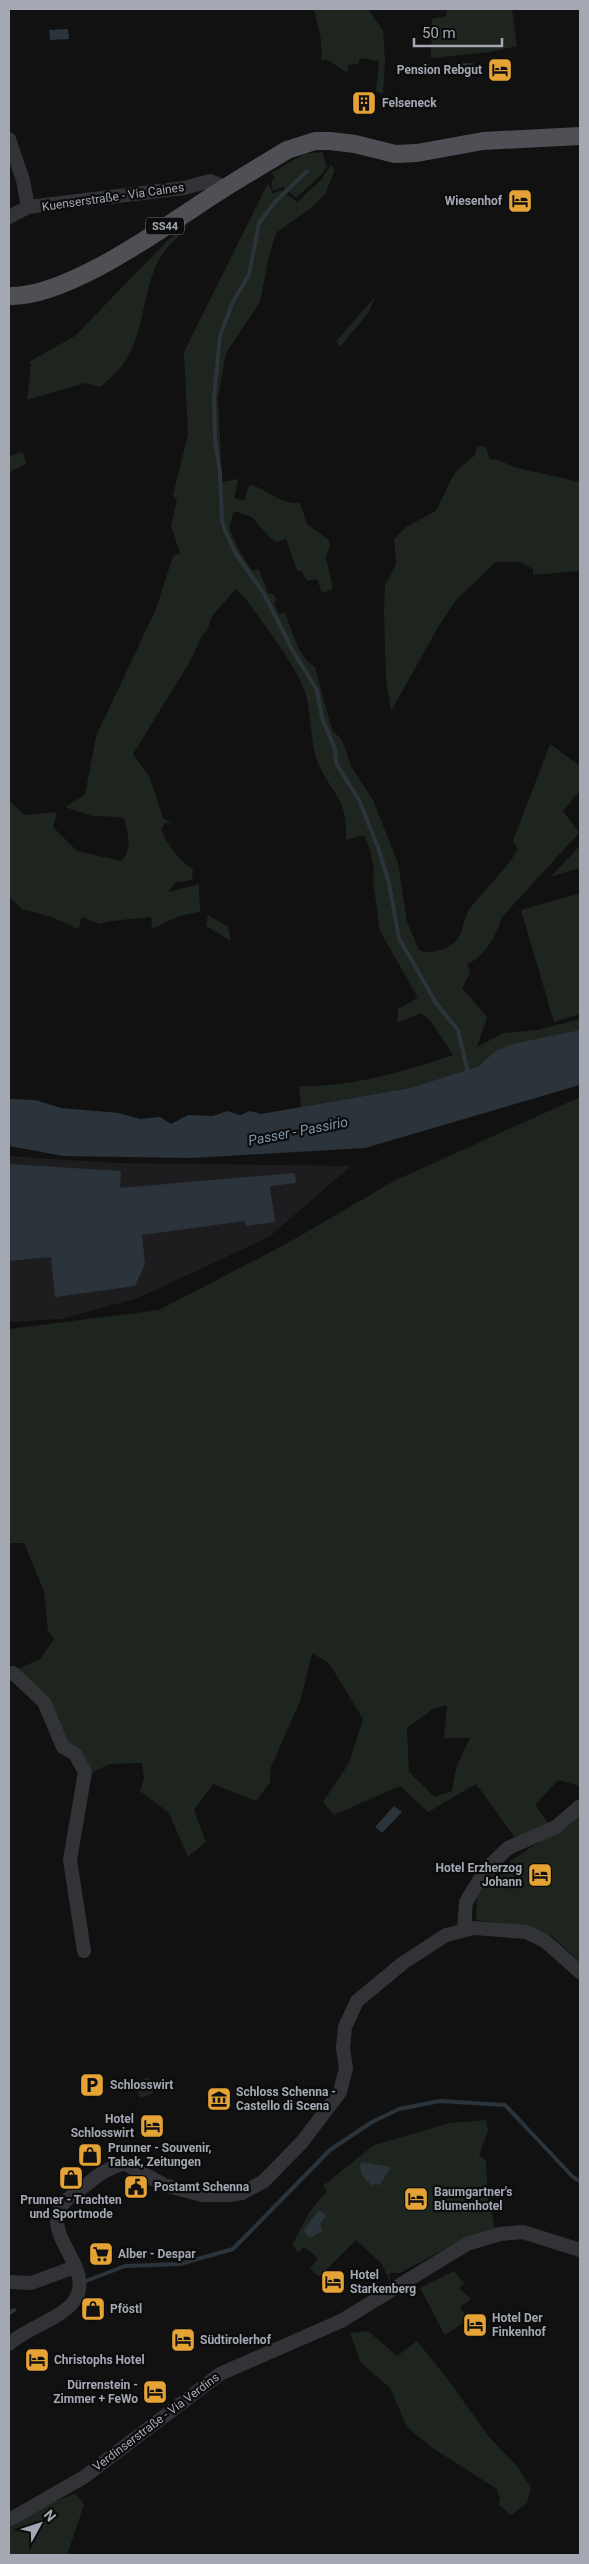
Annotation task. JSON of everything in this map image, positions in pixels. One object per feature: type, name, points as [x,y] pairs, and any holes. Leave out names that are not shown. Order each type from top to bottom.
[{"type":"main road","name":"SS44","points":[[9,296],[43,292],[69,282],[147,238],[225,187],[287,150],[315,141],[355,144],[395,154],[417,153],[491,140],[580,136]]},
{"type":"street","name":"Kuenserstraße - Via Caines","points":[[9,139],[23,180],[28,207]]},
{"type":"street","name":"Kuenserstraße - Via Caines","points":[[9,217],[28,207],[184,188],[210,181],[221,183],[225,187]]},
{"type":"street","points":[[9,1674],[13,1673],[20,1678],[44,1702],[63,1747],[75,1754],[86,1772],[70,1860],[84,1951]]},
{"type":"street","points":[[464,1929],[466,1902],[486,1870],[508,1848],[556,1827],[580,1806]]},
{"type":"street","points":[[9,2344],[71,2305],[77,2296],[77,2272],[57,2228],[61,2207],[66,2200],[108,2170],[126,2164],[164,2185],[202,2195],[230,2195],[242,2192],[264,2181],[302,2142],[340,2092],[346,2068],[343,2048],[345,2027],[357,2001],[403,1963],[446,1935],[464,1929],[526,1932],[545,1941],[580,1972]]},
{"type":"street","name":"Verdinserstraße - Via Verdins","points":[[9,2520],[84,2477],[220,2374],[341,2320],[467,2244],[500,2234],[524,2232],[580,2250]]},
{"type":"street","points":[[9,2282],[34,2283],[77,2272]]},
{"type":"shaded area","points":[[314,9],[368,9],[383,31],[385,61],[383,94],[376,91],[379,61],[360,58],[358,64],[348,65],[348,73],[326,59],[322,61],[321,40]]},
{"type":"shaded area","points":[[512,9],[517,46],[491,52],[431,58],[432,19],[446,16],[447,10]]},
{"type":"shaded area","points":[[322,152],[327,167],[296,198],[283,187],[273,191],[271,183],[275,177],[271,173],[304,154]]},
{"type":"shaded area","points":[[331,165],[335,170],[325,194],[312,207],[276,233],[269,256],[260,302],[226,353],[218,397],[222,482],[238,479],[234,498],[244,501],[249,486],[252,485],[281,499],[300,503],[307,524],[329,540],[330,546],[326,557],[333,589],[322,593],[317,579],[307,581],[302,572],[297,570],[286,539],[277,542],[270,538],[252,517],[234,511],[229,528],[240,552],[252,570],[259,570],[268,593],[274,594],[276,600],[274,604],[279,614],[285,613],[304,657],[315,667],[332,730],[342,740],[352,768],[373,800],[398,863],[407,922],[419,950],[428,952],[438,951],[455,942],[460,935],[469,910],[513,857],[518,849],[513,841],[550,744],[580,766],[580,790],[563,811],[579,833],[502,917],[489,945],[479,956],[467,964],[470,973],[462,988],[487,1017],[477,1047],[504,1033],[537,1030],[580,1019],[580,1030],[494,1052],[479,1066],[410,1088],[301,1107],[299,1086],[319,1086],[358,1081],[416,1067],[453,1055],[430,1020],[421,1013],[397,1023],[398,1009],[418,998],[380,931],[373,881],[374,869],[370,850],[364,835],[346,840],[345,815],[342,806],[316,756],[308,702],[302,684],[279,646],[245,598],[236,589],[212,616],[207,631],[203,634],[188,665],[133,754],[150,778],[163,818],[171,824],[165,823],[161,829],[167,841],[174,852],[193,870],[192,880],[176,882],[168,892],[199,884],[200,912],[179,916],[152,929],[151,917],[100,924],[82,917],[78,929],[52,917],[22,909],[9,897],[9,800],[24,815],[57,812],[53,827],[77,851],[121,861],[125,857],[128,841],[124,819],[119,817],[92,816],[65,807],[85,795],[96,736],[156,609],[173,556],[180,553],[171,526],[177,500],[173,495],[188,435],[184,352],[268,183],[273,194],[281,190],[297,202],[321,180]]},
{"type":"shaded area","points":[[189,224],[157,263],[139,330],[126,360],[115,374],[100,387],[85,383],[27,400],[31,365],[29,362],[75,336],[167,241]]},
{"type":"shaded area","points":[[376,296],[368,313],[340,347],[336,341]]},
{"type":"shaded area","points":[[477,446],[486,447],[490,459],[498,460],[517,468],[580,482],[580,571],[533,575],[533,569],[519,562],[496,562],[457,599],[440,624],[391,711],[386,679],[384,613],[385,585],[396,564],[394,539],[406,527],[436,511],[457,470],[474,456]]},
{"type":"shaded area","points":[[23,452],[26,464],[9,472],[9,456]]},
{"type":"shaded area","points":[[580,847],[580,868],[550,877],[578,848]]},
{"type":"shaded area","points":[[580,893],[580,1014],[554,1022],[521,910]]},
{"type":"shaded area","points":[[208,915],[228,927],[231,941],[206,926]]},
{"type":"shaded area","points":[[580,1097],[580,1786],[558,1780],[535,1805],[548,1823],[516,1839],[476,1784],[428,1812],[400,1786],[334,1815],[323,1802],[349,1763],[363,1719],[329,1663],[312,1653],[301,1699],[271,1767],[270,1782],[256,1801],[213,1784],[194,1810],[206,1842],[188,1857],[169,1813],[140,1791],[144,1778],[142,1763],[109,1764],[86,1776],[52,1717],[9,1673],[40,1659],[54,1639],[48,1631],[44,1591],[24,1543],[9,1543],[9,1329],[159,1310],[286,1244],[394,1181]],"holes":[[[447,1705],[444,1738],[470,1738],[456,1768],[452,1791],[435,1797],[409,1772],[407,1728],[433,1709]]]},
{"type":"shaded area","points":[[9,1156],[115,1163],[351,1166],[269,1237],[138,1298],[61,1319],[9,1322]]},
{"type":"shaded area","points":[[580,1814],[580,1962],[552,1936],[526,1927],[476,1920],[477,1893],[492,1874]]},
{"type":"shaded area","points":[[149,2078],[153,2093],[140,2098],[134,2081]]},
{"type":"shaded area","points":[[486,2120],[488,2131],[479,2155],[486,2161],[488,2196],[495,2229],[452,2245],[400,2273],[389,2273],[391,2283],[381,2263],[356,2240],[319,2277],[310,2269],[318,2258],[304,2247],[298,2252],[292,2245],[310,2211],[327,2191],[323,2186],[374,2145],[450,2123]]},
{"type":"shaded area","points":[[454,2271],[464,2283],[459,2288],[471,2299],[460,2307],[468,2320],[445,2335],[420,2288]]},
{"type":"shaded area","points":[[368,2331],[397,2356],[417,2341],[446,2377],[489,2437],[517,2466],[531,2488],[527,2503],[511,2515],[498,2504],[500,2499],[497,2489],[431,2447],[407,2427],[390,2388],[361,2363],[350,2333]]},
{"type":"shaded area","points":[[76,2494],[84,2505],[67,2555],[9,2555],[9,2529],[24,2517],[41,2508]]},
{"type":"water","points":[[68,29],[69,39],[50,40],[49,30]]},
{"type":"water","points":[[473,63],[473,72],[455,73],[455,64]]},
{"type":"water","name":"Passer - Passirio","points":[[580,1030],[580,1085],[365,1148],[191,1158],[63,1156],[9,1146],[9,1099],[35,1100],[61,1108],[119,1113],[140,1119],[160,1117],[171,1124],[188,1115],[213,1116],[227,1111],[240,1115],[250,1111],[261,1114],[410,1088],[479,1066],[494,1052],[513,1044]]},
{"type":"water","points":[[9,1164],[121,1171],[120,1188],[295,1173],[296,1183],[270,1186],[275,1222],[246,1226],[244,1221],[142,1235],[145,1264],[135,1286],[55,1297],[51,1257],[9,1261]]},
{"type":"water","points":[[394,1806],[402,1812],[382,1833],[375,1827]]},
{"type":"water","points":[[361,2162],[391,2167],[379,2186],[376,2183],[373,2186],[367,2181],[360,2170]]},
{"type":"water","points":[[318,2211],[323,2212],[326,2216],[320,2224],[322,2231],[311,2238],[306,2235],[304,2230]]},
{"type":"waterway","points":[[307,171],[276,201],[259,223],[249,274],[232,304],[220,336],[214,397],[215,439],[220,473],[222,520],[236,554],[263,592],[293,651],[317,690],[322,718],[335,749],[336,763],[359,800],[378,847],[389,883],[399,938],[436,1003],[458,1030],[468,1073]]},
{"type":"waterway","points":[[86,2281],[125,2266],[180,2264],[233,2249],[330,2150],[372,2122],[399,2109],[440,2101],[505,2105],[573,2177],[580,2181]]},
{"type":"waterway","points":[[9,2313],[14,2310]]},
{"type":"place","name":"Pension Rebgut","points":[[500,70]]},
{"type":"place","name":"Felseneck","points":[[364,103]]},
{"type":"place","name":"Wiesenhof","points":[[520,201]]},
{"type":"place","name":"Hotel Erzherzog Johann","points":[[540,1875]]},
{"type":"place","name":"Schlosswirt","points":[[92,2085]]},
{"type":"place","name":"Schloss Schenna - Castello di Scena","points":[[219,2099]]},
{"type":"place","name":"Hotel Schlosswirt","points":[[152,2126]]},
{"type":"place","name":"Prunner - Souvenir, Tabak, Zeitungen","points":[[90,2155]]},
{"type":"place","name":"Prunner - Trachten und Sportmode","points":[[71,2178]]},
{"type":"place","name":"Postamt Schenna","points":[[136,2187]]},
{"type":"place","name":"Baumgartner's Blumenhotel","points":[[416,2199]]},
{"type":"place","name":"Alber - Despar","points":[[101,2254]]},
{"type":"place","name":"Hotel Starkenberg","points":[[333,2282]]},
{"type":"place","name":"Pföstl","points":[[93,2309]]},
{"type":"place","name":"Hotel Der Finkenhof","points":[[475,2325]]},
{"type":"place","name":"Südtirolerhof","points":[[183,2340]]},
{"type":"place","name":"Christophs Hotel","points":[[37,2360]]},
{"type":"place","name":"Dürrenstein - Zimmer + FeWo","points":[[155,2392]]}]
